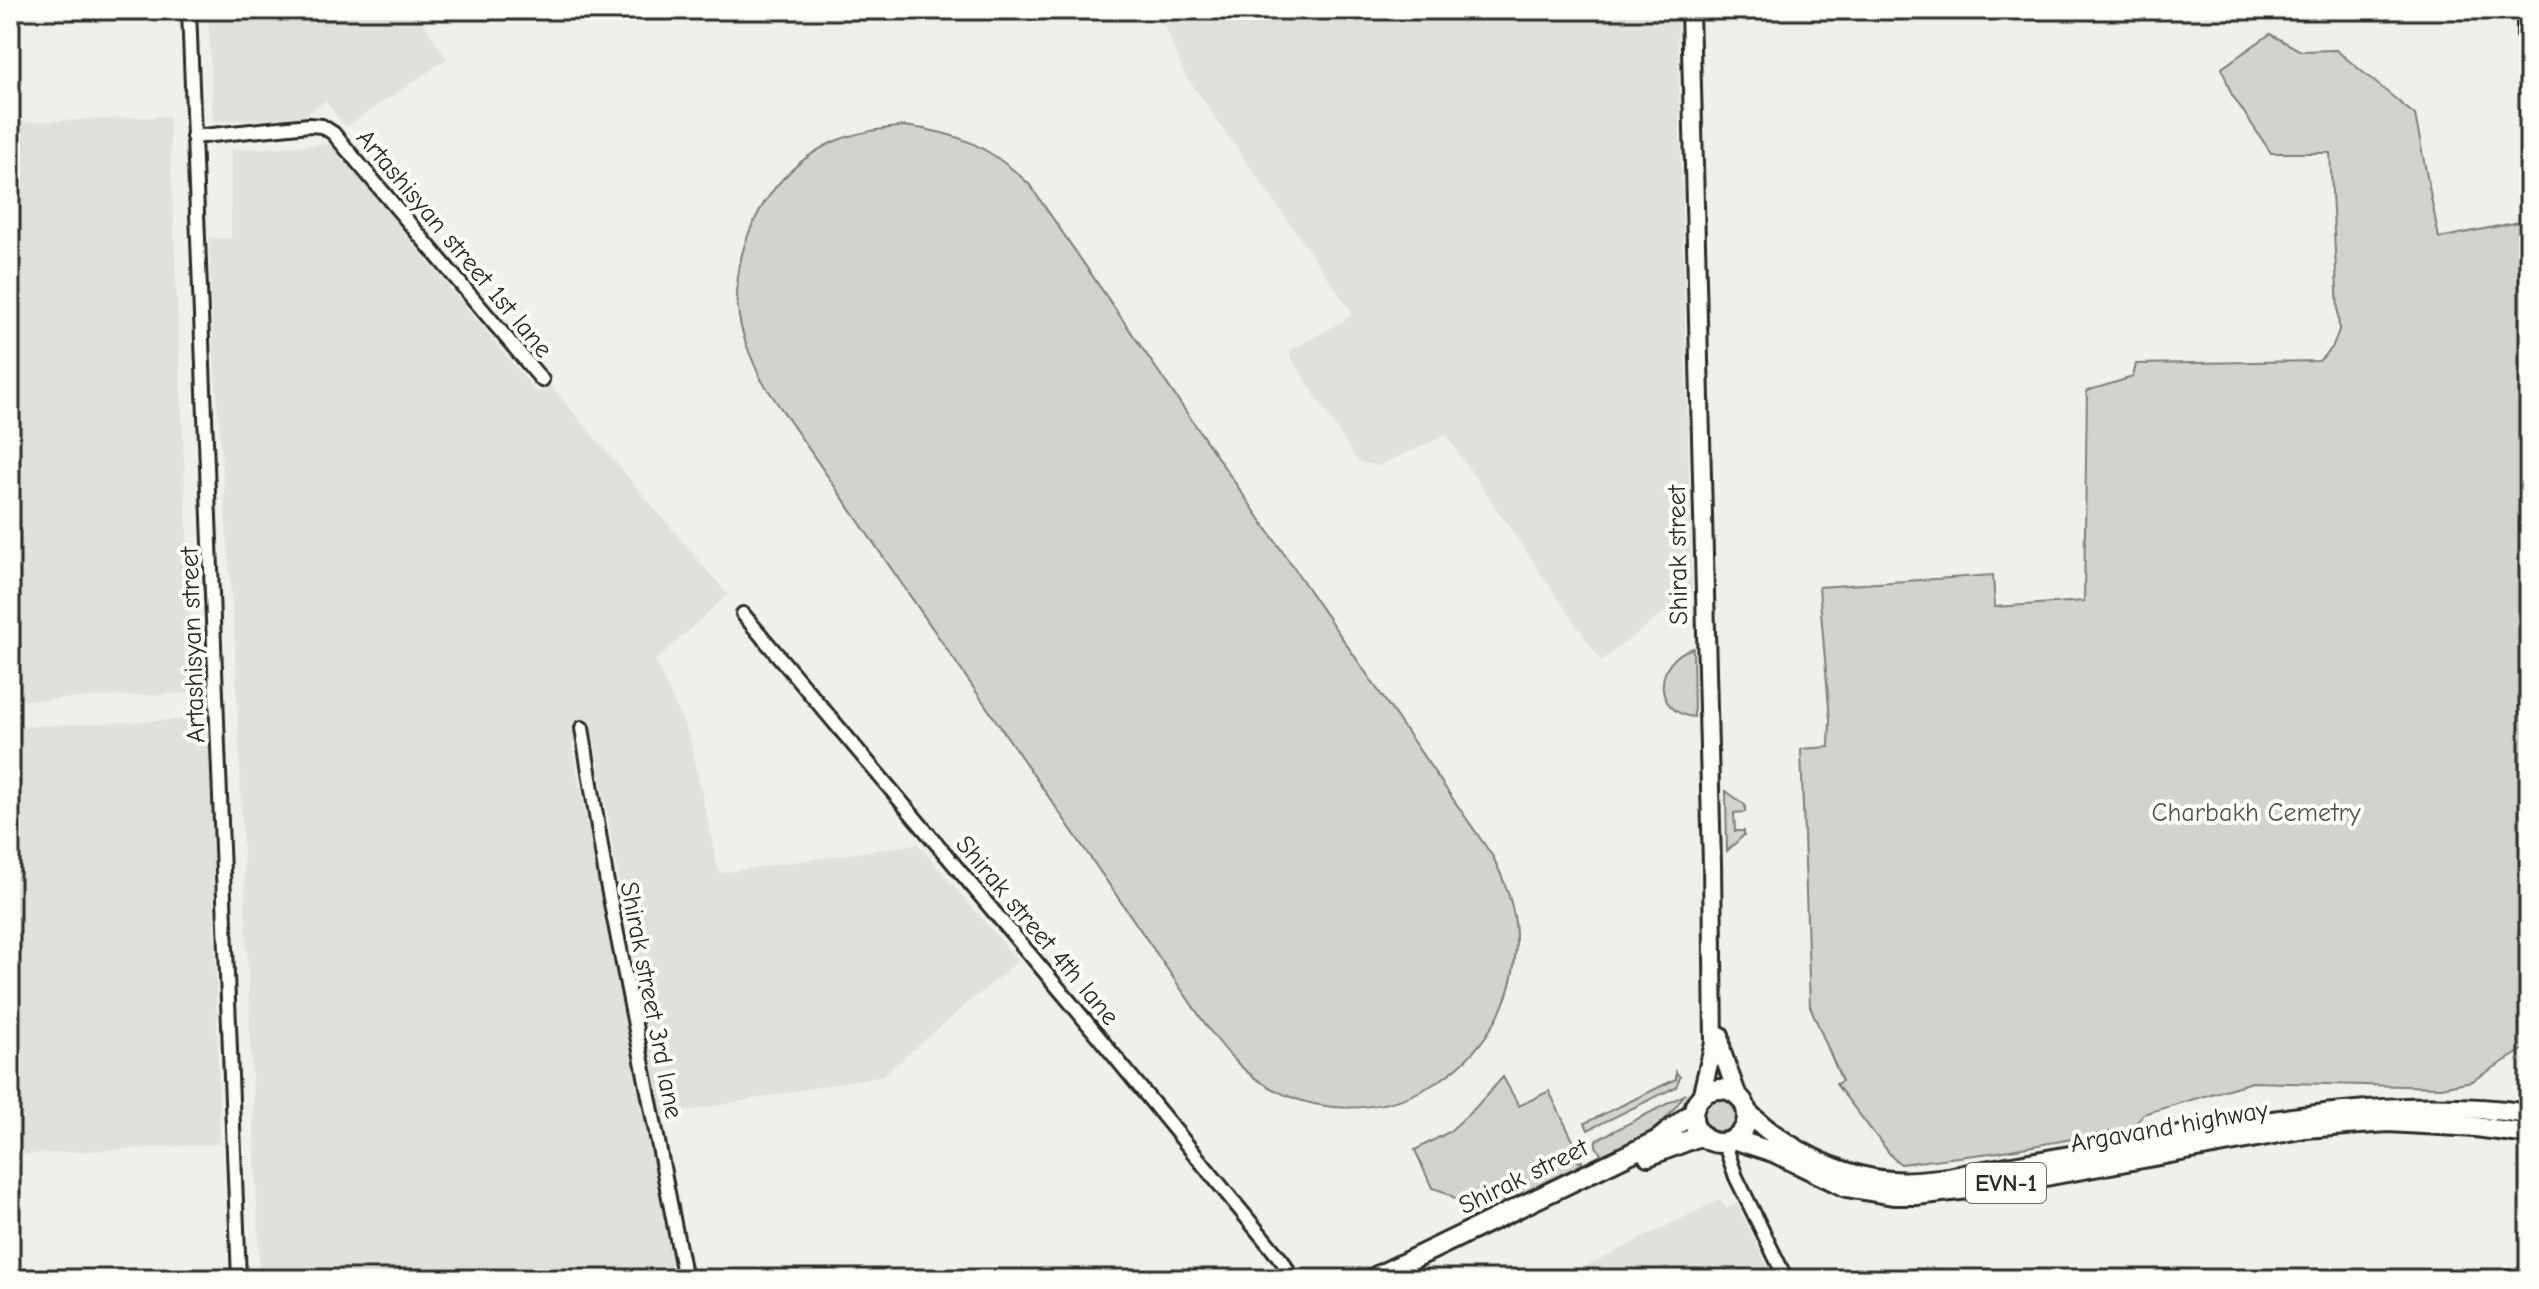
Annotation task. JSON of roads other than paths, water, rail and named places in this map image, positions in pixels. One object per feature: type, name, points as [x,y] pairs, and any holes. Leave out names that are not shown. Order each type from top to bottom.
[{"type":"highway","points":[[1702,1135],[1696,1128],[1697,1105],[1716,1089],[1737,1094]]},
{"type":"highway","name":"Shirak street","points":[[1737,1094],[1747,1112]]},
{"type":"highway","name":"Shirak street","points":[[1371,1279],[1658,1140],[1697,1105]]},
{"type":"highway","name":"Argavand highway","points":[[1747,1112],[1765,1129],[1797,1149],[1847,1172],[1879,1180],[1908,1182],[1948,1178],[2233,1127],[2340,1112],[2444,1106],[2529,1114]]},
{"type":"highway","points":[[1729,1141],[1744,1128],[1747,1112]]},
{"type":"highway","name":"Argavand highway","points":[[1729,1141],[1773,1152],[1846,1187],[1893,1195],[1916,1195],[1986,1187],[2305,1128],[2388,1122],[2476,1127],[2529,1134]]},
{"type":"highway","name":"Shirak street","points":[[1394,1279],[1663,1149],[1702,1135]]},
{"type":"highway","name":"EVN-1","points":[[1702,1135],[1711,1141],[1729,1141]]},
{"type":"main road","name":"Shirak street","points":[[1693,10],[1720,1042],[1737,1094]]},
{"type":"main road","name":"Shirak street","points":[[1693,10],[1714,1015],[1713,1052],[1697,1105]]},
{"type":"street","name":"Artashisyan street","points":[[189,10],[239,1279]]},
{"type":"street","points":[[2524,10],[2529,65]]},
{"type":"street","name":"Artashisyan street 1st lane","points":[[193,137],[309,125],[322,126],[333,133],[542,380]]},
{"type":"street","name":"Shirak street 4th lane","points":[[743,614],[1070,1002],[1283,1262],[1292,1279]]},
{"type":"street","name":"Shirak street 3rd lane","points":[[582,728],[607,883],[685,1279]]},
{"type":"street","points":[[1729,1141],[1736,1177],[1786,1279]]},
{"type":"park label","name":"Charbakh Cemetry","points":[[2256,812]]}]
